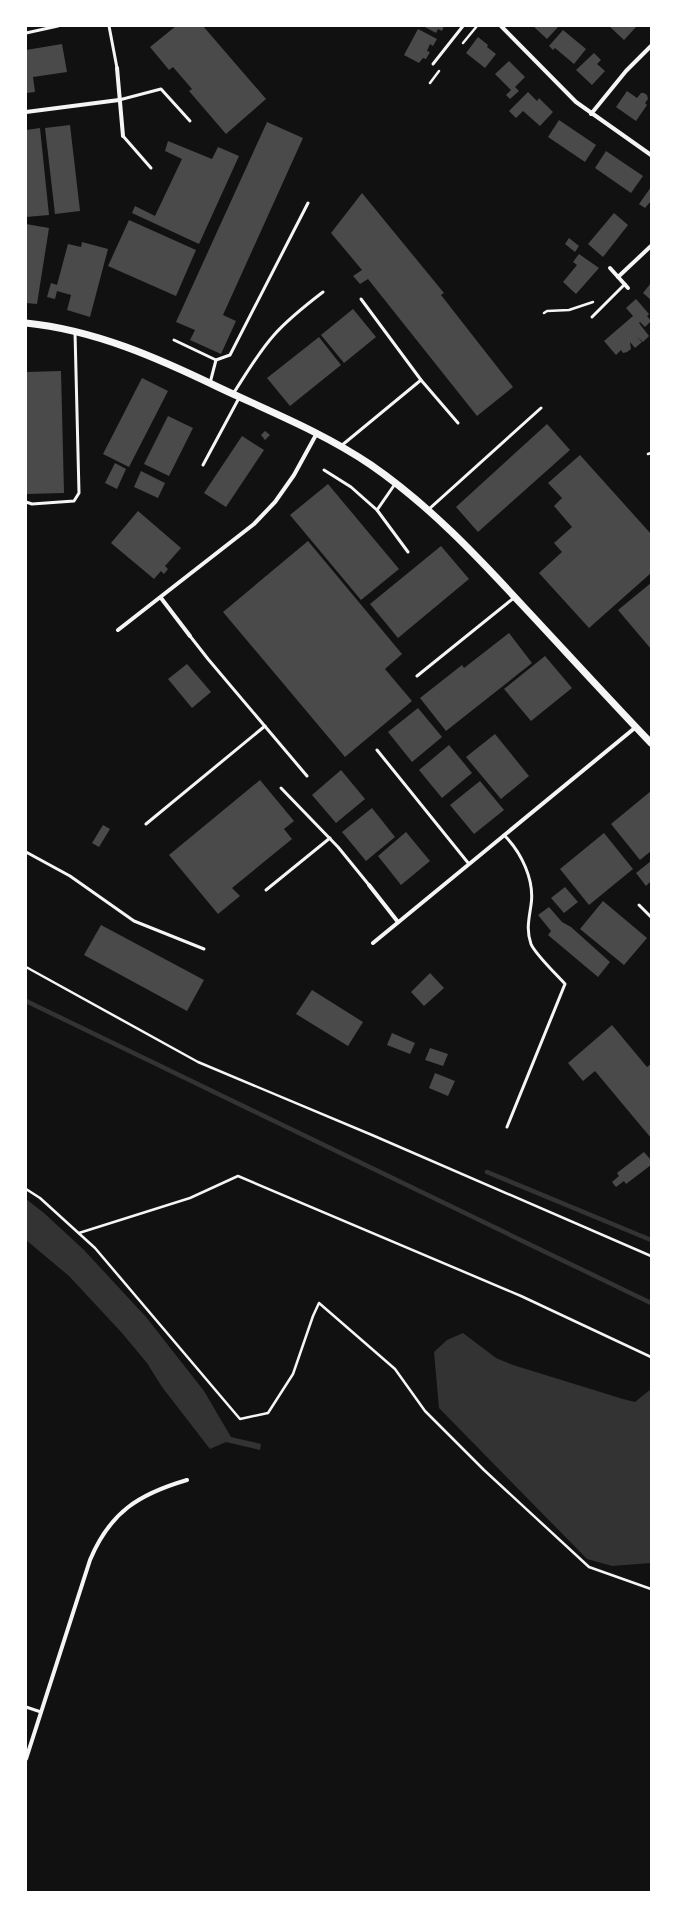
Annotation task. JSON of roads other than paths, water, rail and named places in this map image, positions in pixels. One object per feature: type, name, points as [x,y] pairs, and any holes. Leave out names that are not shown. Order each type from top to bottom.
[{"type":"street","points":[[501,26],[565,92],[591,114],[651,155]]},
{"type":"street","points":[[591,114],[626,71],[651,46]]},
{"type":"street","points":[[116,68],[123,136]]},
{"type":"street","points":[[26,112],[119,100]]},
{"type":"street","points":[[618,277],[651,246]]},
{"type":"street","points":[[610,268],[627,286]]},
{"type":"street","points":[[26,323],[75,331],[133,350],[210,383],[317,433],[371,465],[429,509],[515,597],[651,743]]},
{"type":"street","points":[[118,630],[254,524],[275,502],[294,475],[317,433]]},
{"type":"street","points":[[161,598],[190,636]]},
{"type":"street","points":[[373,943],[636,727]]},
{"type":"street","points":[[369,885],[398,922]]},
{"type":"street","points":[[26,1759],[90,1560],[99,1538],[109,1525],[129,1506],[169,1486],[188,1480]]},
{"type":"lane","points":[[26,33],[58,26]]},
{"type":"lane","points":[[109,26],[116,68]]},
{"type":"lane","points":[[433,64],[463,26]]},
{"type":"lane","points":[[119,100],[161,89],[190,122]]},
{"type":"lane","points":[[123,136],[151,168]]},
{"type":"lane","points":[[174,340],[216,360],[230,355],[308,203]]},
{"type":"lane","points":[[592,317],[627,286]]},
{"type":"lane","points":[[203,465],[250,367],[273,335],[299,311],[323,292]]},
{"type":"lane","points":[[362,299],[421,380],[458,423]]},
{"type":"lane","points":[[26,502],[32,504],[74,501],[79,493],[75,331]]},
{"type":"lane","points":[[210,383],[216,360]]},
{"type":"lane","points":[[340,447],[421,380]]},
{"type":"lane","points":[[429,509],[541,408]]},
{"type":"lane","points":[[324,470],[351,487],[377,510],[408,552]]},
{"type":"lane","points":[[377,510],[395,484]]},
{"type":"lane","points":[[417,676],[515,597]]},
{"type":"lane","points":[[190,636],[307,776]]},
{"type":"lane","points":[[146,824],[265,726]]},
{"type":"lane","points":[[376,750],[469,864]]},
{"type":"lane","points":[[281,788],[330,838],[369,885]]},
{"type":"lane","points":[[504,835],[513,844],[530,880],[532,903],[527,928],[532,946],[565,984],[507,1127]]},
{"type":"lane","points":[[266,890],[330,838]]},
{"type":"lane","points":[[26,852],[70,876],[134,922],[204,949]]},
{"type":"lane","points":[[639,905],[651,917]]},
{"type":"lane","points":[[26,1707],[41,1712]]},
{"type":"waterway","points":[[26,1001],[651,1303]]},
{"type":"waterway","points":[[487,1172],[651,1240]]}]
